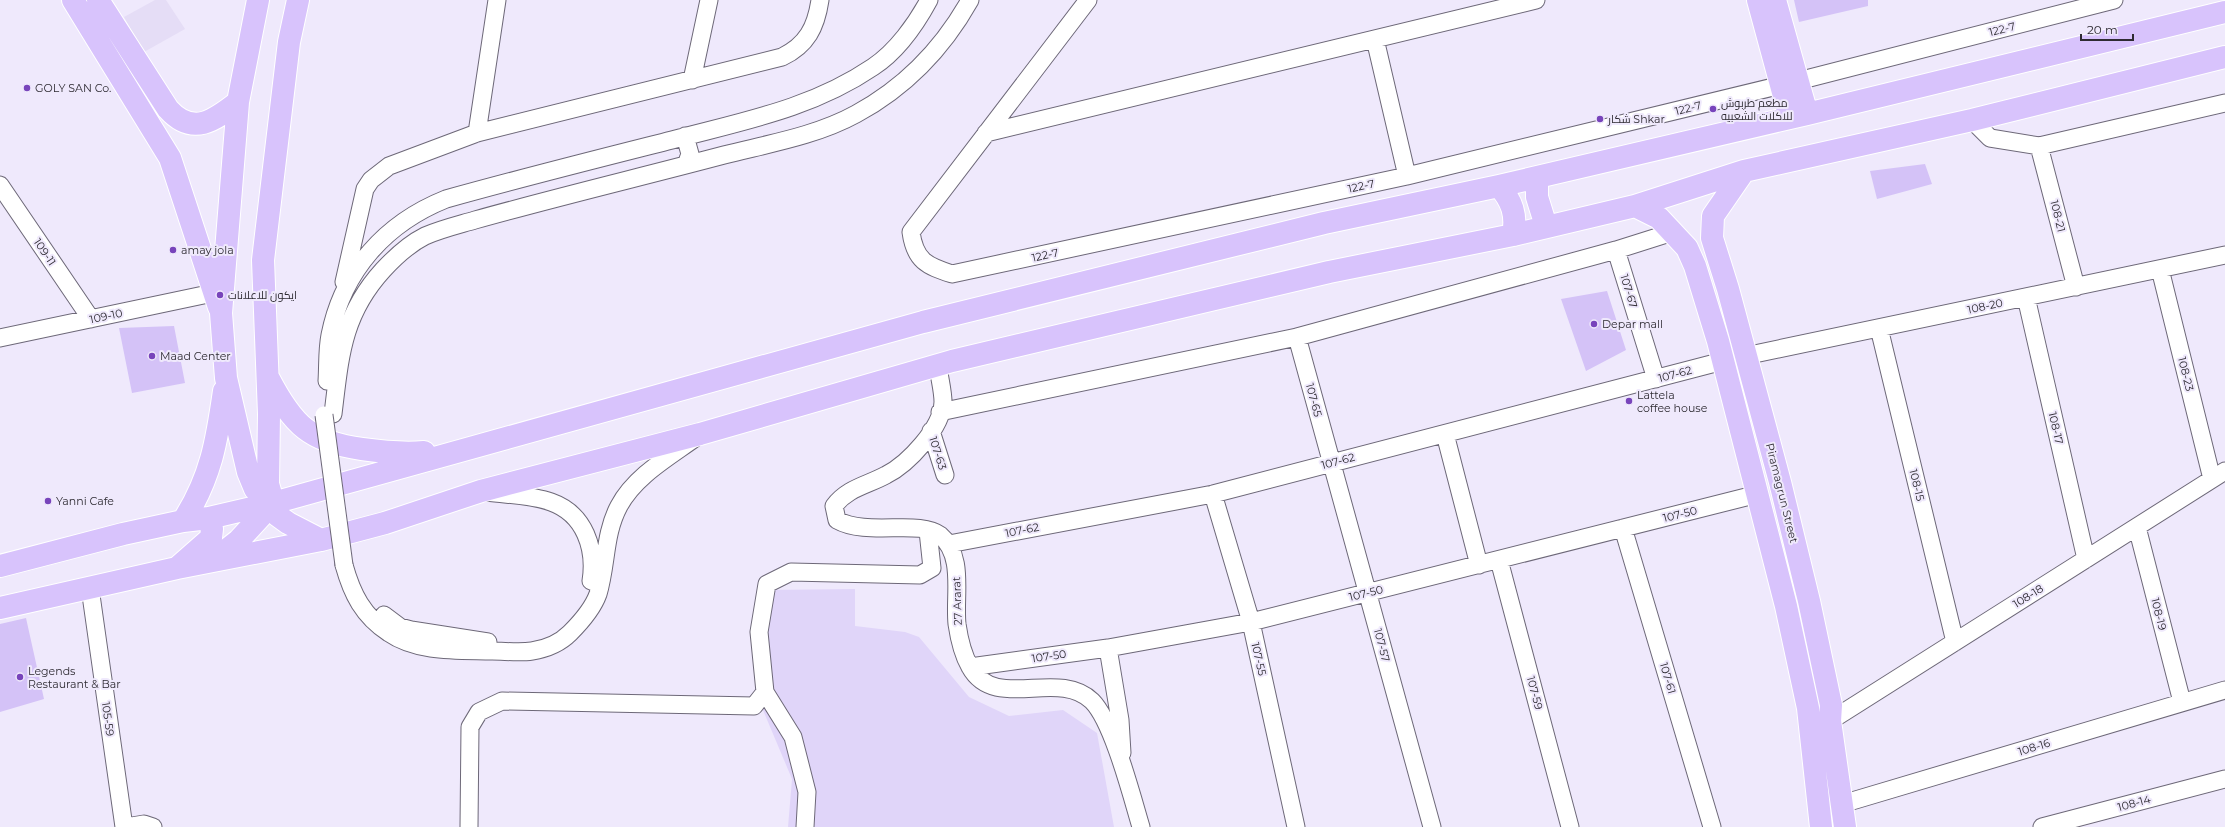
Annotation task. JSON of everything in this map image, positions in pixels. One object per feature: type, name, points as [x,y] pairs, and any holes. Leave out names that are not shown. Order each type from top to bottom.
[{"type":"main road","points":[[73,0],[161,142],[176,171],[213,293],[221,313]]},
{"type":"main road","points":[[98,0],[168,110],[176,118],[184,123],[196,124],[214,120],[238,102]]},
{"type":"main road","points":[[258,0],[238,102],[221,313],[226,378],[248,472],[255,489],[273,503]]},
{"type":"main road","points":[[298,0],[289,42],[263,260],[267,376],[268,484],[277,515],[288,523],[321,540]]},
{"type":"main road","points":[[1758,0],[1789,83],[1799,116]]},
{"type":"main road","points":[[1775,0],[1789,83]]},
{"type":"main road","points":[[0,566],[124,534],[183,521],[208,518],[273,503],[924,322],[1324,223],[1499,186],[1799,116],[2225,12]]},
{"type":"main road","points":[[0,608],[177,568],[321,540],[385,523],[481,490],[700,434],[938,365],[1329,272],[1513,235],[1634,206],[1744,171],[1972,120],[2225,57]]},
{"type":"main road","points":[[161,142],[174,138],[184,123]]},
{"type":"main road","name":"Piramagrun Street","points":[[1744,171],[1713,216],[1712,238],[1728,289],[1780,482],[1809,601],[1831,704],[1830,721],[1845,827]]},
{"type":"main road","points":[[1537,177],[1538,202],[1546,226]]},
{"type":"main road","points":[[1499,186],[1510,200],[1513,208],[1515,217],[1513,235]]},
{"type":"main road","points":[[1634,206],[1659,218],[1686,248],[1695,266],[1723,361],[1786,606],[1808,708],[1821,827]]},
{"type":"main road","points":[[267,376],[287,411],[303,427],[322,440],[350,448],[396,454],[471,448]]},
{"type":"main road","points":[[183,521],[203,488],[215,452],[226,378]]},
{"type":"main road","points":[[211,562],[239,540],[273,503]]},
{"type":"main road","points":[[177,568],[211,538],[212,529],[208,518]]},
{"type":"street","points":[[477,133],[497,0]]},
{"type":"street","points":[[692,80],[709,0]]},
{"type":"street","points":[[700,434],[645,476],[627,494],[615,514],[608,536],[598,595],[586,614],[570,632],[560,640],[546,647],[524,652],[437,649],[399,639],[380,627],[363,611],[351,590],[349,564],[329,414],[330,335],[338,307],[362,200],[371,180],[389,166],[477,133],[782,57],[794,51],[812,32],[820,0]]},
{"type":"street","points":[[338,307],[354,271],[370,250],[391,230],[420,210],[446,199],[685,136],[744,122],[806,103],[844,85],[875,66],[902,39],[929,0]]},
{"type":"street","points":[[329,414],[343,343],[353,311],[376,278],[410,245],[424,237],[456,225],[747,149],[835,124],[868,107],[896,87],[925,61],[954,26],[970,0]]},
{"type":"street","name":"122-7","points":[[1088,0],[911,232],[917,254],[925,264],[952,274],[1408,176],[1789,83],[2114,0]]},
{"type":"street","points":[[986,133],[1375,39],[1479,7],[1536,0]]},
{"type":"street","points":[[1375,39],[1408,176]]},
{"type":"street","points":[[1972,120],[1990,138],[2040,146],[2225,103]]},
{"type":"street","points":[[744,122],[741,133],[744,145],[747,149]]},
{"type":"street","points":[[685,136],[690,154],[686,165]]},
{"type":"street","name":"108-21","points":[[2040,146],[2076,287]]},
{"type":"street","name":"109-11","points":[[0,184],[91,319]]},
{"type":"street","points":[[940,412],[1297,337],[1616,250],[1673,232]]},
{"type":"street","name":"107-67","points":[[1616,250],[1656,379]]},
{"type":"street","name":"108-20","points":[[1745,356],[2225,255]]},
{"type":"street","name":"108-23","points":[[2160,269],[2218,475]]},
{"type":"street","name":"109-10","points":[[0,338],[213,293]]},
{"type":"street","name":"108-17","points":[[2026,297],[2086,559]]},
{"type":"street","name":"108-15","points":[[1879,328],[1955,642]]},
{"type":"street","name":"107-65","points":[[1297,337],[1332,463]]},
{"type":"street","name":"107-62","points":[[949,544],[1213,494],[1723,361]]},
{"type":"street","points":[[938,365],[943,403],[931,431],[924,442],[887,474],[840,497],[834,506],[837,520],[848,527],[869,529],[919,528],[938,534],[949,544]]},
{"type":"street","name":"107-63","points":[[931,431],[945,475]]},
{"type":"street","points":[[1445,434],[1479,565]]},
{"type":"street","name":"107-57","points":[[1332,463],[1432,827]]},
{"type":"street","name":"108-18","points":[[1830,721],[2218,475]]},
{"type":"street","points":[[349,564],[366,596],[382,614],[400,627],[424,633],[501,642],[531,640],[560,629],[582,605],[590,584],[592,554],[586,534],[570,514],[551,502],[481,490]]},
{"type":"street","name":"107-55","points":[[1213,494],[1251,622],[1296,827]]},
{"type":"street","name":"107-50","points":[[970,667],[1108,648],[1251,622],[1758,494]]},
{"type":"street","name":"108-19","points":[[2137,527],[2182,702]]},
{"type":"street","name":"107-61","points":[[1623,528],[1712,827]]},
{"type":"street","points":[[805,827],[807,792],[792,736],[766,692],[759,632],[767,584],[791,572],[920,575],[932,568],[928,531]]},
{"type":"street","name":"27 Ararat","points":[[949,544],[957,573],[957,623],[962,645],[970,667],[979,679],[988,685],[998,688],[1063,687],[1085,696],[1092,701],[1100,712],[1121,763],[1141,827]]},
{"type":"street","name":"107-59","points":[[1499,560],[1570,827]]},
{"type":"street","name":"105-59","points":[[90,588],[125,827],[144,824],[153,827]]},
{"type":"street","points":[[1108,648],[1120,720],[1121,763]]},
{"type":"street","name":"108-16","points":[[1842,804],[2225,690]]},
{"type":"street","points":[[469,827],[470,727],[479,712],[502,701],[754,706],[766,692]]},
{"type":"street","name":"108-14","points":[[2042,827],[2225,779]]},
{"type":"shaded area","points":[[155,0],[166,0],[185,29],[144,52],[124,17]]},
{"type":"shaded area","points":[[855,589],[855,626],[905,632],[919,637],[969,697],[1009,716],[1063,710],[1097,733],[1114,827],[788,827],[792,779],[755,691],[766,590]]},
{"type":"building","points":[[1794,0],[1868,0],[1868,6],[1799,22]]},
{"type":"building","points":[[1925,164],[1932,184],[1877,199],[1870,171]]},
{"type":"building","name":"Depar mall","points":[[1607,291],[1626,350],[1586,371],[1561,299]]},
{"type":"building","name":"Maad Center","points":[[174,326],[185,383],[132,393],[119,328]]},
{"type":"building","name":"Legends Restaurant & Bar","points":[[26,618],[44,699],[0,712],[0,624]]},
{"type":"place","name":"GOLY SAN Co.","points":[[27,88]]},
{"type":"place","name":"مطعم طربوش للاكلات الشعبيه","points":[[1713,109]]},
{"type":"place","name":"شکار Shkar","points":[[1600,119]]},
{"type":"place","name":"amay jola","points":[[173,250]]},
{"type":"place","name":"ايكون للاعلانات","points":[[220,295]]},
{"type":"place","name":"Depar mall","points":[[1594,324]]},
{"type":"place","name":"Maad Center","points":[[152,356]]},
{"type":"place","name":"Lattela coffee house","points":[[1629,401]]},
{"type":"place","name":"Yanni Cafe","points":[[48,501]]},
{"type":"place","name":"Legends Restaurant & Bar","points":[[20,677]]}]
